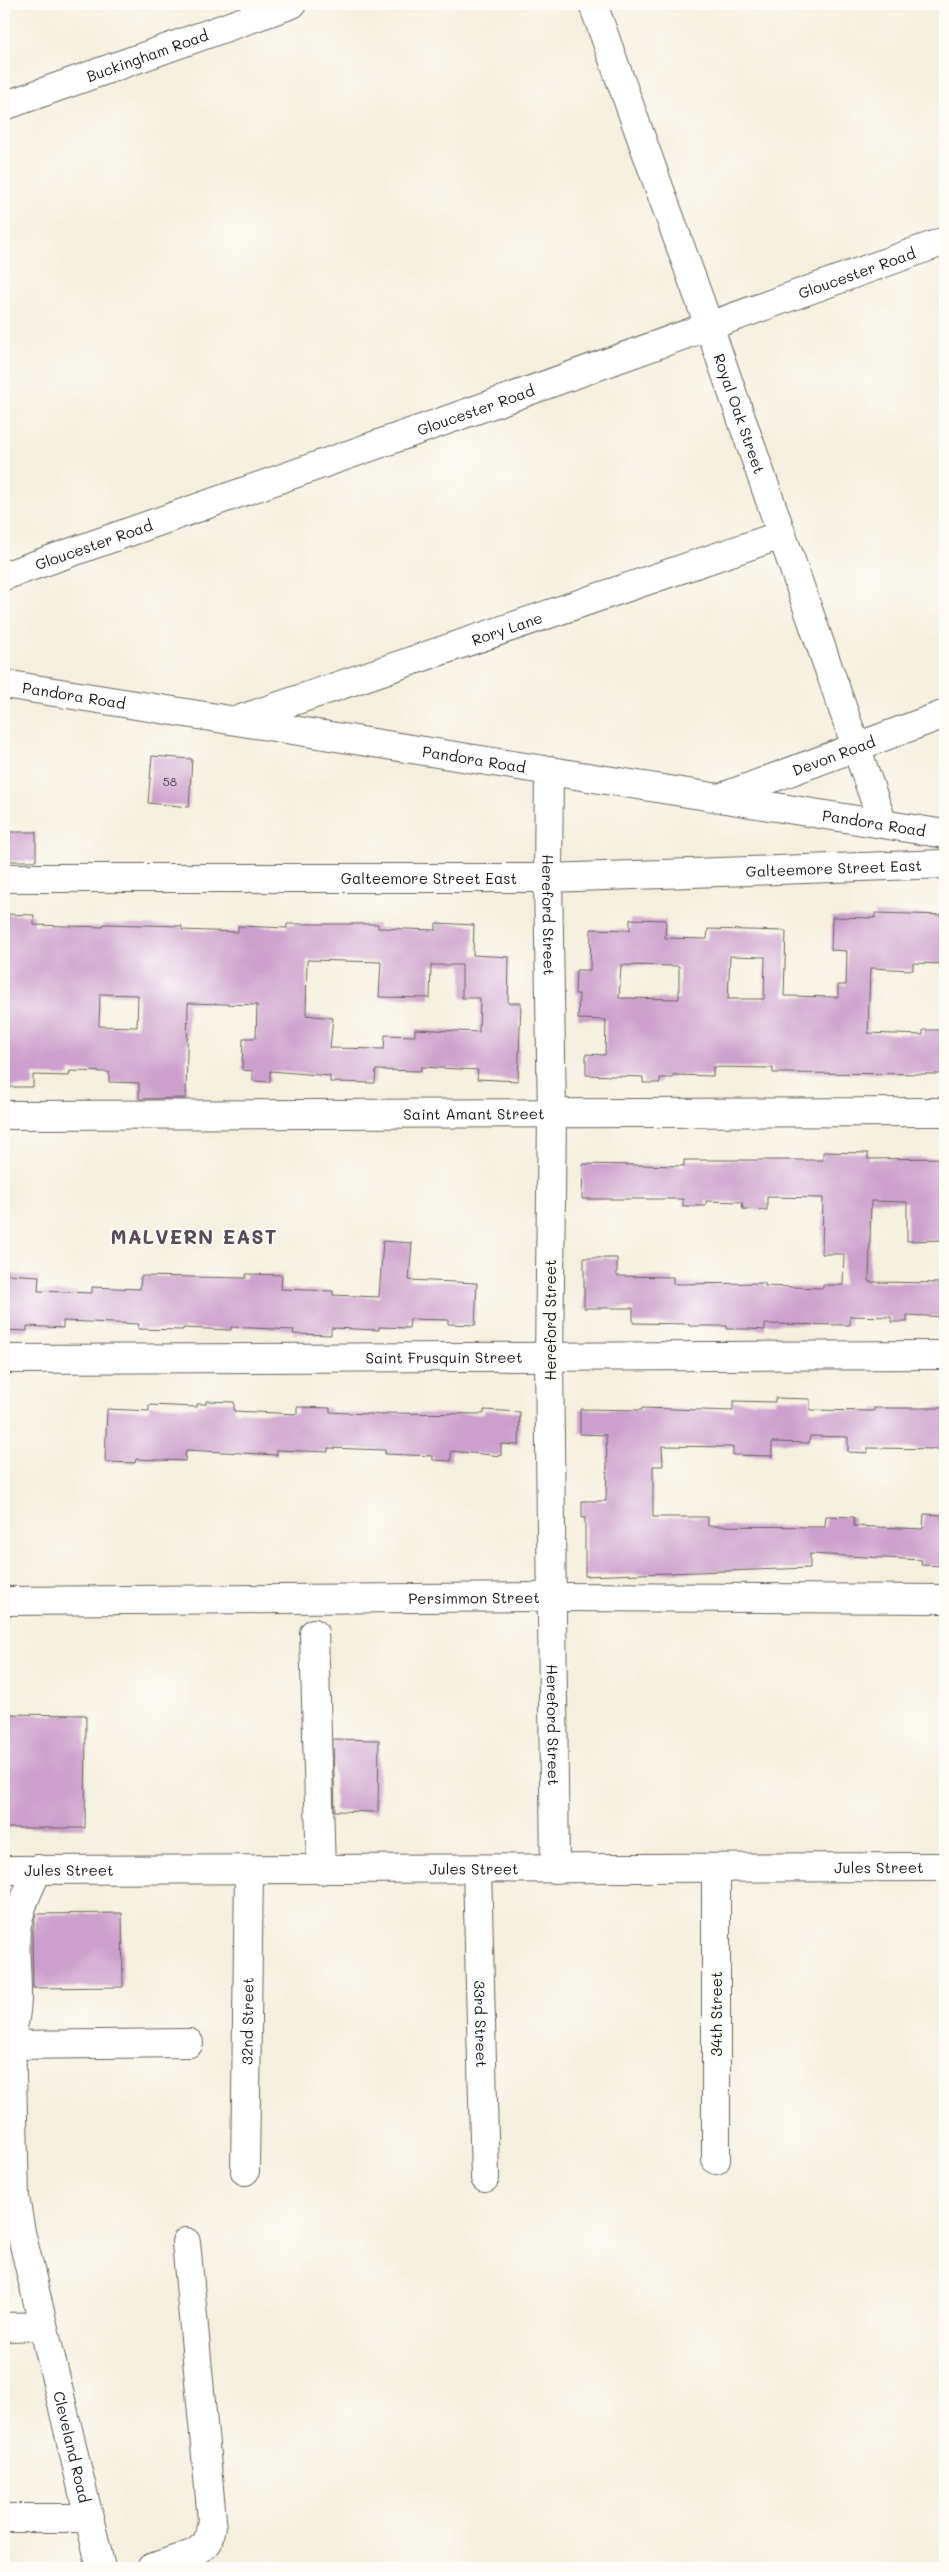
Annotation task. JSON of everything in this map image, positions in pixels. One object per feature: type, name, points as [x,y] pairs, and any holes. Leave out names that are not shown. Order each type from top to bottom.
[{"type":"street","name":"Buckingham Road","points":[[4,106],[292,4]]},
{"type":"street","name":"Royal Oak Street","points":[[593,4],[709,326],[883,824]]},
{"type":"street","name":"Gloucester Road","points":[[4,576],[945,241]]},
{"type":"street","name":"Rory Lane","points":[[234,722],[781,535]]},
{"type":"street","name":"Pandora Road","points":[[4,684],[945,834]]},
{"type":"street","name":"Devon Road","points":[[720,798],[945,714]]},
{"type":"street","name":"Hereford Street","points":[[549,770],[548,878],[552,1115],[549,1357],[555,1869]]},
{"type":"street","name":"Galteemore Street East","points":[[4,878],[548,878],[945,864]]},
{"type":"street","name":"Saint Amant Street","points":[[4,1115],[552,1115],[945,1112]]},
{"type":"street","name":"Saint Frusquin Street","points":[[4,1359],[945,1355]]},
{"type":"street","name":"Persimmon Street","points":[[4,1601],[945,1598]]},
{"type":"street","points":[[314,1633],[321,1870]]},
{"type":"street","name":"Jules Street","points":[[4,1870],[945,1867]]},
{"type":"street","name":"33rd Street","points":[[477,1869],[485,2178]]},
{"type":"street","name":"34th Street","points":[[716,1869],[716,2160]]},
{"type":"street","points":[[9,2044],[18,2013],[15,1954],[16,1929],[22,1905],[38,1870]]},
{"type":"street","name":"32nd Street","points":[[245,2171],[249,1870]]},
{"type":"street","points":[[4,2004],[9,2044]]},
{"type":"street","points":[[9,2044],[189,2043]]},
{"type":"street","name":"Cleveland Road","points":[[9,2044],[15,2198],[101,2568]]},
{"type":"street","points":[[151,2568],[195,2553],[208,2542],[212,2520],[186,2242]]},
{"type":"street","points":[[4,2327],[44,2326]]},
{"type":"street","points":[[4,2518],[90,2518]]},
{"type":"building","points":[[152,756],[192,759],[189,807],[148,803]]},
{"type":"building","points":[[7,832],[36,832],[36,861],[6,861]]},
{"type":"building","points":[[875,913],[945,915],[945,964],[913,963],[913,970],[870,968],[868,1033],[923,1035],[923,1030],[945,1030],[945,1074],[773,1073],[773,1068],[713,1067],[713,1076],[673,1075],[673,1078],[660,1078],[660,1083],[643,1083],[643,1077],[586,1075],[586,1054],[605,1055],[606,1020],[578,1019],[579,994],[575,994],[576,970],[590,970],[591,929],[630,930],[630,919],[666,920],[665,938],[707,939],[708,929],[786,931],[784,996],[838,997],[838,985],[846,985],[847,951],[831,950],[832,917],[875,918]],"holes":[[[730,956],[765,957],[764,999],[728,999]],[[621,965],[679,966],[679,999],[619,998]]]},
{"type":"building","points":[[4,914],[34,915],[34,925],[103,927],[104,924],[182,926],[182,930],[238,932],[238,926],[287,928],[287,924],[378,924],[378,928],[436,930],[436,923],[474,925],[473,955],[509,957],[508,1003],[521,1003],[518,1081],[477,1079],[478,1070],[421,1067],[421,1071],[376,1070],[375,1083],[330,1082],[330,1076],[270,1071],[270,1082],[253,1081],[253,1071],[242,1070],[243,1038],[256,1038],[257,1005],[188,1003],[186,1098],[139,1099],[139,1083],[109,1082],[109,1072],[70,1071],[69,1076],[33,1075],[33,1087],[4,1087]],"holes":[[[307,960],[381,962],[379,997],[430,998],[431,965],[462,965],[462,998],[480,998],[479,1032],[415,1029],[415,1036],[385,1035],[384,1049],[330,1048],[333,1018],[306,1015]],[[100,994],[138,995],[137,1027],[99,1026]]]},
{"type":"building","points":[[823,1152],[868,1153],[868,1159],[945,1158],[945,1240],[907,1241],[907,1202],[871,1201],[869,1282],[945,1283],[945,1317],[907,1315],[907,1322],[891,1322],[891,1317],[850,1316],[850,1325],[765,1324],[765,1330],[727,1329],[727,1326],[633,1323],[633,1308],[584,1308],[584,1258],[617,1258],[617,1276],[673,1277],[673,1284],[765,1283],[765,1286],[823,1288],[823,1285],[843,1285],[844,1254],[822,1254],[823,1198],[767,1197],[767,1210],[743,1209],[742,1202],[706,1201],[706,1206],[683,1206],[683,1199],[582,1199],[583,1164],[684,1166],[684,1160],[823,1160]]},
{"type":"building","points":[[383,1241],[412,1243],[409,1280],[477,1283],[475,1325],[448,1324],[448,1320],[410,1319],[409,1328],[379,1327],[379,1330],[331,1328],[331,1335],[293,1334],[294,1330],[231,1327],[231,1330],[138,1329],[139,1324],[63,1321],[63,1328],[27,1326],[27,1331],[4,1330],[4,1274],[39,1276],[38,1291],[92,1293],[92,1287],[140,1289],[141,1276],[246,1278],[246,1274],[282,1275],[281,1289],[333,1291],[333,1295],[379,1297]]},
{"type":"building","points":[[775,1398],[810,1399],[810,1410],[874,1411],[874,1408],[945,1408],[945,1449],[867,1448],[867,1453],[848,1452],[848,1437],[810,1436],[809,1443],[772,1442],[772,1456],[733,1455],[733,1447],[662,1446],[663,1466],[653,1466],[653,1517],[708,1517],[708,1526],[825,1527],[826,1516],[854,1517],[854,1526],[923,1529],[924,1514],[945,1515],[945,1566],[921,1565],[922,1560],[810,1554],[810,1568],[585,1576],[585,1518],[582,1518],[582,1501],[606,1501],[607,1462],[606,1435],[580,1434],[580,1409],[642,1410],[642,1408],[733,1411],[733,1401],[775,1402]]},
{"type":"building","points":[[206,1401],[234,1402],[234,1411],[297,1414],[297,1407],[330,1408],[330,1412],[386,1415],[386,1413],[484,1414],[484,1410],[520,1412],[519,1445],[501,1444],[501,1456],[451,1451],[451,1461],[433,1460],[433,1456],[385,1454],[385,1450],[328,1448],[328,1452],[277,1450],[277,1455],[186,1450],[185,1461],[136,1459],[135,1463],[105,1462],[107,1409],[149,1411],[149,1405],[197,1407],[197,1404],[206,1404]]},
{"type":"building","points":[[4,1714],[86,1715],[85,1828],[4,1828]]},
{"type":"building","points":[[333,1739],[379,1740],[378,1812],[335,1811]]},
{"type":"building","points":[[122,1913],[123,1987],[33,1988],[32,1933],[36,1914]]},
{"type":"district","name":"MALVERN EAST","points":[[194,1236]]}]
